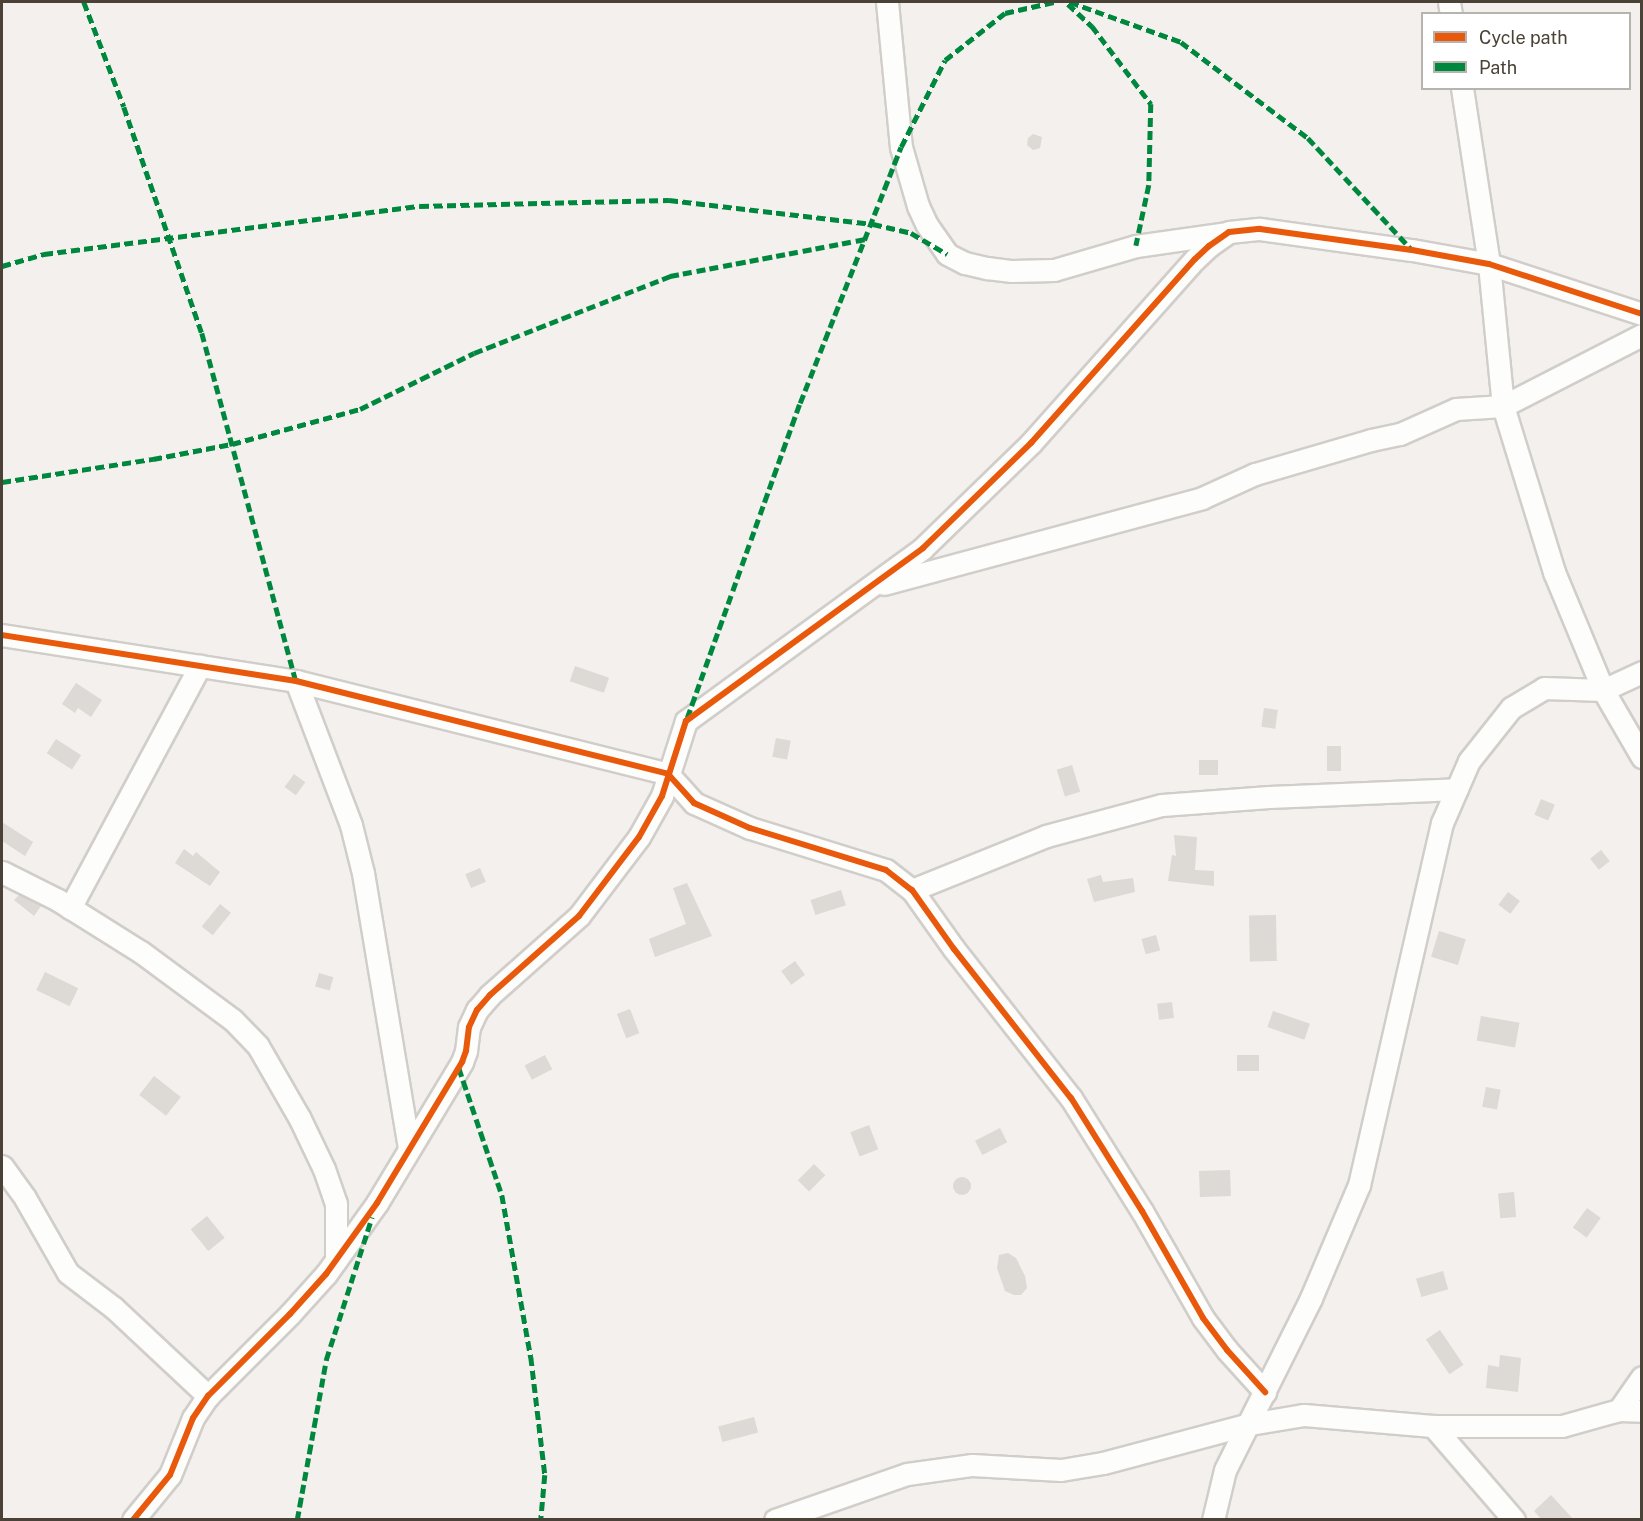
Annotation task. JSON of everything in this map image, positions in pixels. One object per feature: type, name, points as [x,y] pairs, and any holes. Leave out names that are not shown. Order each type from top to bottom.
[{"type":"street","points":[[887,2],[901,147],[918,206],[927,225],[947,254],[965,263],[1012,271],[1054,270],[1154,242],[1229,232],[1271,230],[1489,264],[1641,314]]},
{"type":"street","points":[[1462,90],[1489,264],[1503,406],[1554,572],[1603,690],[1641,757]]},
{"type":"street","points":[[133,1520],[171,1475],[193,1418],[208,1396],[290,1314],[336,1260],[377,1203],[462,1062],[469,1027],[477,1010],[490,995],[579,916],[650,821],[662,796],[686,721],[923,548],[1031,443],[1195,258],[1229,232]]},
{"type":"street","points":[[869,588],[1202,498],[1255,474],[1371,440],[1400,434],[1456,409],[1503,406],[1553,382],[1604,352],[1641,335]]},
{"type":"street","points":[[2,635],[296,681],[668,774],[694,803],[750,828],[886,870],[912,890],[954,949],[1071,1098],[1142,1211],[1203,1318],[1227,1350],[1265,1392]]},
{"type":"street","points":[[70,908],[200,666]]},
{"type":"street","points":[[1213,1520],[1225,1470],[1311,1298],[1359,1185],[1442,823],[1469,761],[1511,708],[1544,688],[1603,690],[1641,672]]},
{"type":"street","points":[[296,681],[351,825],[363,873],[409,1147]]},
{"type":"street","points":[[912,890],[1046,836],[1162,805],[1269,797],[1457,789]]},
{"type":"street","points":[[2,872],[70,908],[141,952],[233,1020],[258,1046],[300,1119],[324,1169],[336,1203],[336,1260]]},
{"type":"street","points":[[2,1166],[25,1198],[68,1273],[114,1308],[208,1396]]},
{"type":"street","points":[[1619,1410],[1641,1377]]},
{"type":"street","points":[[775,1520],[907,1474],[972,1465],[1061,1470],[1103,1463],[1250,1424],[1304,1415],[1432,1426],[1562,1426],[1619,1410],[1641,1411]]},
{"type":"street","points":[[1432,1426],[1514,1520]]},
{"type":"building","points":[[1033,134],[1042,137],[1040,148],[1033,150],[1027,145],[1028,138]]},
{"type":"building","points":[[575,666],[609,678],[604,693],[570,681]]},
{"type":"building","points":[[76,683],[102,700],[91,717],[78,708],[75,713],[62,704]]},
{"type":"building","points":[[1264,708],[1278,710],[1275,729],[1261,727]]},
{"type":"building","points":[[776,738],[791,741],[787,760],[772,757]]},
{"type":"building","points":[[56,739],[81,755],[72,770],[47,753]]},
{"type":"building","points":[[1327,746],[1341,746],[1341,771],[1327,771]]},
{"type":"building","points":[[1199,760],[1218,760],[1218,775],[1199,775]]},
{"type":"building","points":[[1072,765],[1080,792],[1065,796],[1057,770]]},
{"type":"building","points":[[294,774],[305,782],[296,795],[285,787]]},
{"type":"building","points":[[1541,799],[1555,805],[1548,821],[1534,815]]},
{"type":"building","points":[[2,822],[33,842],[25,856],[2,841]]},
{"type":"building","points":[[1174,835],[1197,837],[1195,870],[1214,871],[1214,886],[1168,881],[1172,855],[1176,856]]},
{"type":"building","points":[[184,849],[193,856],[196,852],[220,872],[210,886],[175,863]]},
{"type":"building","points":[[1601,850],[1610,861],[1599,870],[1590,859]]},
{"type":"building","points":[[480,868],[486,882],[471,888],[465,874]]},
{"type":"building","points":[[1101,875],[1103,882],[1133,878],[1135,892],[1094,902],[1087,879]]},
{"type":"building","points":[[687,883],[712,936],[655,957],[649,939],[686,924],[673,888]]},
{"type":"building","points":[[841,890],[846,905],[816,915],[811,900]]},
{"type":"building","points":[[1508,892],[1520,901],[1510,914],[1498,905]]},
{"type":"building","points":[[19,895],[41,906],[34,916],[14,900]]},
{"type":"building","points":[[220,904],[231,913],[213,935],[202,927]]},
{"type":"building","points":[[1249,915],[1276,915],[1277,961],[1250,961]]},
{"type":"building","points":[[1439,931],[1466,939],[1458,965],[1431,957]]},
{"type":"building","points":[[1156,935],[1160,950],[1146,954],[1142,939]]},
{"type":"building","points":[[795,961],[805,975],[791,985],[781,971]]},
{"type":"building","points":[[45,972],[78,988],[69,1006],[36,990]]},
{"type":"building","points":[[319,973],[333,977],[330,991],[315,986]]},
{"type":"building","points":[[1172,1002],[1174,1018],[1159,1020],[1157,1004]]},
{"type":"building","points":[[630,1009],[639,1033],[626,1038],[617,1014]]},
{"type":"building","points":[[1273,1011],[1310,1024],[1304,1040],[1267,1027]]},
{"type":"building","points":[[1481,1016],[1519,1023],[1515,1047],[1477,1041]]},
{"type":"building","points":[[545,1055],[552,1069],[532,1080],[525,1065]]},
{"type":"building","points":[[1237,1055],[1259,1055],[1259,1071],[1237,1071]]},
{"type":"building","points":[[154,1076],[181,1097],[166,1116],[139,1095]]},
{"type":"building","points":[[1486,1087],[1501,1090],[1497,1109],[1482,1107]]},
{"type":"building","points":[[869,1125],[878,1149],[860,1156],[850,1132]]},
{"type":"building","points":[[1000,1128],[1007,1142],[982,1155],[975,1141]]},
{"type":"building","points":[[814,1164],[825,1175],[809,1192],[798,1180]]},
{"type":"building","points":[[1230,1170],[1231,1196],[1200,1197],[1199,1171]]},
{"type":"building","points":[[962,1177],[968,1180],[971,1186],[968,1192],[962,1195],[956,1192],[953,1186],[956,1180]]},
{"type":"building","points":[[1514,1192],[1516,1217],[1500,1218],[1498,1193]]},
{"type":"building","points":[[1587,1208],[1601,1218],[1587,1237],[1573,1227]]},
{"type":"building","points":[[207,1216],[225,1238],[208,1251],[191,1229]]},
{"type":"building","points":[[1008,1253],[1016,1258],[1025,1276],[1027,1288],[1021,1295],[1005,1291],[997,1268],[999,1255]]},
{"type":"building","points":[[1443,1271],[1448,1289],[1421,1297],[1416,1279]]},
{"type":"building","points":[[1440,1330],[1463,1365],[1449,1374],[1426,1340]]},
{"type":"building","points":[[1500,1355],[1521,1358],[1518,1392],[1486,1388],[1488,1365],[1499,1367]]},
{"type":"building","points":[[754,1417],[758,1432],[722,1442],[718,1427]]},
{"type":"building","points":[[1551,1495],[1574,1520],[1542,1520],[1534,1511]]},
{"type":"marked path","points":[[84,2],[124,107],[202,333],[296,681]]},
{"type":"marked path","points":[[687,718],[800,403],[901,147],[945,60],[1005,13],[1054,2]]},
{"type":"marked path","points":[[1070,2],[1181,42],[1308,138],[1411,249]]},
{"type":"marked path","points":[[1068,4],[1092,26],[1151,104],[1149,185],[1136,246]]},
{"type":"marked path","points":[[2,266],[44,254],[420,206],[669,200],[873,224],[911,233],[947,254]]},
{"type":"marked path","points":[[2,482],[153,459],[232,444],[360,409],[474,353],[670,276],[866,239]]},
{"type":"marked path","points":[[459,1068],[502,1195],[531,1357],[545,1475],[541,1520]]},
{"type":"marked path","points":[[297,1520],[326,1360],[372,1217]]},
{"type":"cycle path","points":[[133,1520],[170,1475],[193,1418],[208,1396],[290,1314],[326,1274],[377,1203],[462,1062],[469,1027],[477,1010],[490,995],[579,916],[639,837],[662,796],[686,721],[923,548],[1031,443],[1209,246],[1229,232],[1260,229],[1412,250],[1489,264],[1642,314]]},
{"type":"cycle path","points":[[2,635],[296,681],[668,774],[694,803],[750,828],[886,870],[912,890],[954,949],[1071,1098],[1142,1211],[1203,1318],[1227,1350],[1265,1392]]}]
